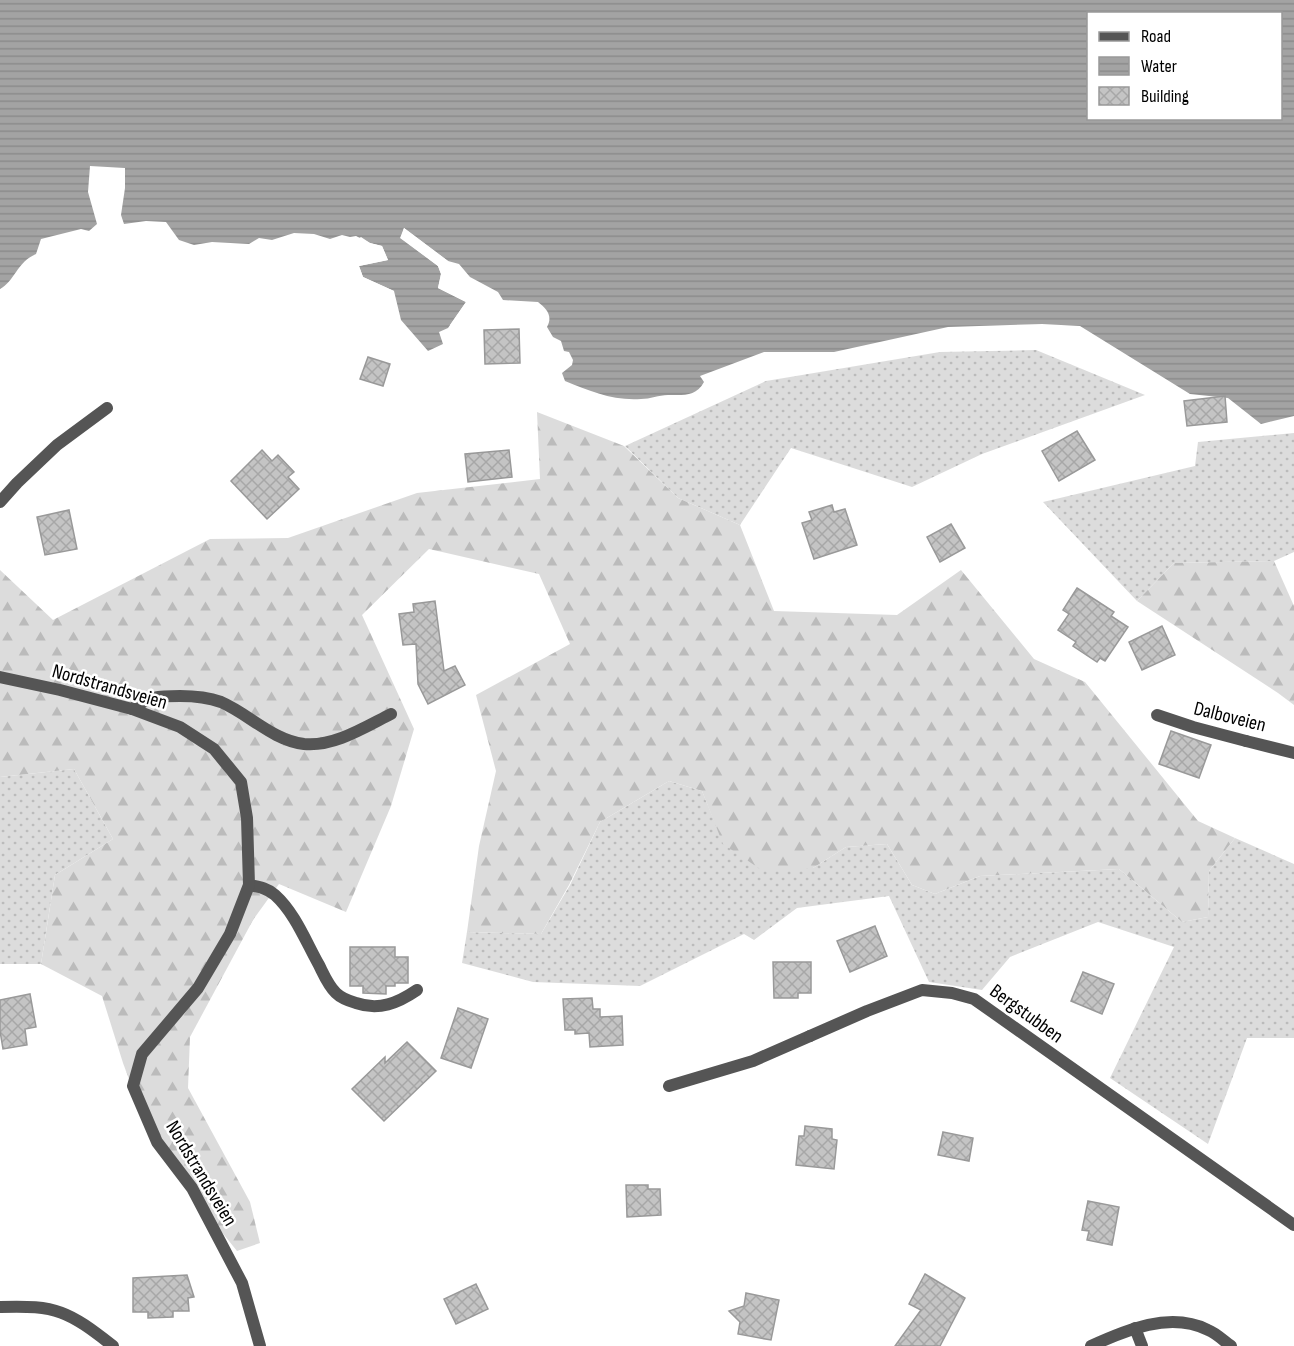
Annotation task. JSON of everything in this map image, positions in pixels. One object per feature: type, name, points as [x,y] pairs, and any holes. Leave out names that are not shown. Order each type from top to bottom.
[{"type":"street","points":[[0,502],[57,445],[107,408]]},
{"type":"street","name":"Nordstrandsveien","points":[[0,677],[132,709],[180,727],[214,749],[241,782],[247,818],[249,885],[230,934],[198,988],[142,1054],[133,1086],[157,1142],[192,1188],[242,1283],[260,1346]]},
{"type":"street","points":[[132,709],[146,699],[158,696],[202,697],[222,703],[277,735],[304,744],[327,742],[340,738],[391,714]]},
{"type":"street","name":"Dalboveien","points":[[1157,715],[1193,727],[1294,753]]},
{"type":"street","points":[[249,885],[265,888],[290,912],[328,982],[342,997],[366,1007],[386,1006],[402,1000],[417,990]]},
{"type":"street","name":"Bergstubben","points":[[669,1086],[743,1065],[867,1011],[922,990],[952,993],[974,999],[992,1010],[1060,1061],[1199,1156],[1294,1225]]},
{"type":"street","points":[[0,1307],[52,1308],[74,1318],[113,1346]]},
{"type":"street","points":[[1091,1346],[1135,1328],[1169,1322],[1190,1323],[1209,1330],[1231,1346]]},
{"type":"street","points":[[1135,1328],[1143,1346]]},
{"type":"green space","points":[[1036,350],[1145,395],[982,454],[912,487],[791,448],[740,525],[678,498],[625,446],[766,381],[940,352]]},
{"type":"green space","points":[[537,412],[624,446],[678,498],[740,525],[774,611],[897,615],[961,570],[1034,659],[1085,682],[1198,821],[1235,838],[1209,871],[1208,917],[1182,922],[1119,869],[980,876],[935,894],[912,885],[887,844],[846,847],[813,868],[763,871],[723,844],[702,791],[669,781],[600,822],[569,885],[541,934],[467,932],[479,846],[496,771],[476,695],[570,644],[539,574],[429,549],[362,615],[414,729],[391,806],[346,912],[279,884],[253,920],[190,1037],[188,1088],[250,1202],[260,1243],[237,1251],[155,1149],[123,1063],[102,996],[41,964],[55,875],[113,839],[74,769],[0,777],[0,570],[53,620],[210,539],[288,538],[417,493],[540,479]]},
{"type":"green space","points":[[1294,433],[1294,552],[1274,561],[1174,563],[1137,601],[1043,502],[1195,466],[1198,442]]},
{"type":"green space","points":[[1274,561],[1294,606],[1294,705],[1137,601],[1174,563]]},
{"type":"green space","points":[[74,769],[113,839],[55,875],[41,964],[0,964],[0,777]]},
{"type":"green space","points":[[669,781],[702,791],[724,844],[813,868],[846,847],[887,844],[912,885],[935,894],[980,876],[1119,869],[1182,922],[1208,917],[1209,871],[1235,838],[1294,864],[1294,1038],[1247,1038],[1208,1144],[1110,1078],[1174,947],[1098,922],[1010,957],[982,990],[929,982],[889,896],[797,908],[754,940],[744,934],[640,986],[533,982],[462,963],[467,932],[541,934],[570,885],[600,822]]},
{"type":"water","points":[[0,0],[1294,0],[1294,416],[1261,424],[1228,398],[1190,394],[1080,326],[1042,324],[948,327],[834,352],[764,352],[700,376],[704,382],[693,393],[641,399],[611,397],[565,381],[562,373],[572,365],[573,360],[569,352],[564,351],[561,341],[553,337],[547,327],[548,313],[538,302],[503,300],[498,292],[470,277],[459,264],[448,261],[404,228],[401,238],[438,266],[441,274],[438,288],[466,302],[448,328],[439,332],[443,344],[428,351],[401,320],[394,291],[363,277],[359,266],[388,260],[382,246],[356,236],[342,235],[330,239],[314,234],[294,233],[272,240],[259,238],[249,244],[212,242],[194,245],[179,240],[166,222],[146,221],[124,224],[121,215],[125,168],[90,166],[88,192],[97,224],[89,231],[81,229],[41,239],[36,254],[24,262],[0,289]]},
{"type":"pier","points":[[404,228],[448,261],[450,265],[405,233],[404,237],[441,264],[444,274],[441,287],[469,300],[452,326],[450,325],[466,302],[438,288],[441,274],[438,266],[400,238]]},
{"type":"pier","points":[[361,237],[370,243],[382,246],[388,260],[359,266],[363,277],[394,291],[391,294],[361,279],[357,264],[384,258],[380,248],[358,239]]},
{"type":"building","points":[[519,329],[520,363],[485,364],[484,330]]},
{"type":"building","points":[[368,357],[390,364],[383,386],[360,379]]},
{"type":"building","points":[[1225,396],[1227,422],[1187,426],[1184,401]]},
{"type":"building","points":[[1077,431],[1095,460],[1059,481],[1042,451]]},
{"type":"building","points":[[262,450],[272,461],[278,455],[294,472],[288,477],[299,489],[267,519],[231,481]]},
{"type":"building","points":[[509,450],[512,477],[468,482],[465,454]]},
{"type":"building","points":[[832,505],[834,512],[845,509],[857,545],[814,559],[802,523],[812,520],[809,512]]},
{"type":"building","points":[[69,510],[77,549],[45,555],[37,517]]},
{"type":"building","points":[[951,524],[965,548],[940,562],[927,537]]},
{"type":"building","points":[[1077,588],[1114,612],[1111,616],[1128,627],[1105,661],[1100,658],[1097,662],[1073,646],[1076,642],[1058,630],[1069,614],[1063,610]]},
{"type":"building","points":[[435,601],[444,671],[455,666],[465,685],[428,704],[418,684],[416,644],[403,645],[399,614],[414,612],[413,604]]},
{"type":"building","points":[[1162,626],[1175,655],[1142,670],[1129,642]]},
{"type":"building","points":[[1171,731],[1211,745],[1199,778],[1159,764]]},
{"type":"building","points":[[875,926],[887,956],[850,972],[837,941]]},
{"type":"building","points":[[350,947],[395,947],[395,957],[408,957],[408,983],[386,986],[386,994],[363,993],[363,986],[350,986]]},
{"type":"building","points":[[773,962],[811,962],[811,993],[798,993],[798,998],[774,998]]},
{"type":"building","points":[[1083,972],[1114,984],[1102,1014],[1071,1001]]},
{"type":"building","points":[[30,994],[36,1027],[25,1029],[27,1045],[3,1049],[0,1031],[0,1000]]},
{"type":"building","points":[[592,998],[593,1009],[600,1009],[600,1017],[622,1016],[623,1045],[590,1047],[589,1033],[575,1034],[575,1030],[565,1030],[563,999]]},
{"type":"building","points":[[458,1008],[488,1019],[471,1068],[441,1058]]},
{"type":"building","points":[[407,1042],[436,1071],[384,1121],[352,1089],[385,1057],[385,1063]]},
{"type":"building","points":[[805,1126],[832,1129],[832,1139],[837,1140],[834,1169],[796,1165],[799,1136],[804,1136]]},
{"type":"building","points":[[943,1132],[973,1138],[969,1161],[938,1155]]},
{"type":"building","points":[[626,1185],[648,1185],[648,1189],[660,1189],[661,1215],[627,1217]]},
{"type":"building","points":[[1088,1201],[1119,1207],[1112,1245],[1087,1240],[1089,1231],[1082,1230]]},
{"type":"building","points":[[925,1274],[965,1298],[940,1346],[895,1346],[921,1310],[909,1304]]},
{"type":"building","points":[[187,1275],[194,1297],[188,1298],[189,1311],[173,1311],[173,1317],[148,1318],[148,1312],[133,1312],[133,1278]]},
{"type":"building","points":[[476,1284],[488,1309],[456,1324],[444,1299]]},
{"type":"building","points":[[746,1293],[779,1300],[771,1340],[738,1334],[740,1322],[729,1311],[744,1306]]}]
